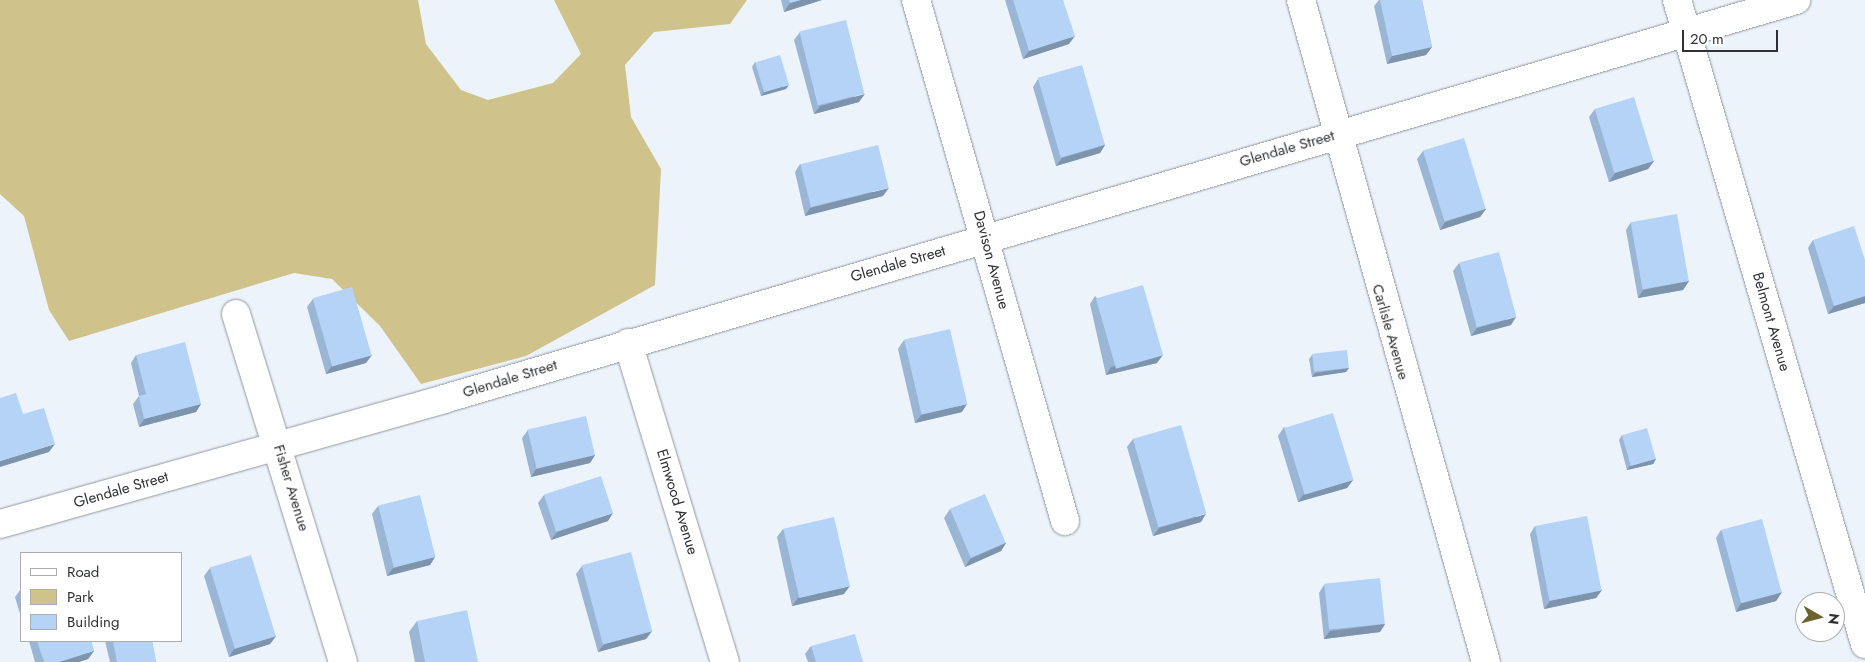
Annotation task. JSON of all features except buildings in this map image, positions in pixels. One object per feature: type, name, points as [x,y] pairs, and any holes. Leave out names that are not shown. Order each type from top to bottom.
[{"type":"street","name":"Davison Avenue","points":[[916,0],[986,238],[1065,521]]},
{"type":"street","name":"Carlisle Avenue","points":[[1301,0],[1337,135],[1486,662]]},
{"type":"street","name":"Belmont Avenue","points":[[1677,0],[1865,644]]},
{"type":"street","name":"Glendale Street","points":[[0,524],[628,343],[1687,34],[1796,0]]},
{"type":"street","name":"Fisher Avenue","points":[[236,314],[278,444],[342,662]]},
{"type":"street","name":"Elmwood Avenue","points":[[628,343],[724,662]]},
{"type":"green space","points":[[0,0],[418,0],[426,44],[461,90],[488,100],[553,83],[581,54],[554,0],[747,0],[730,24],[654,32],[625,65],[631,117],[661,169],[655,285],[526,356],[421,384],[380,326],[332,279],[294,273],[69,341],[49,310],[24,216],[0,194]]}]
